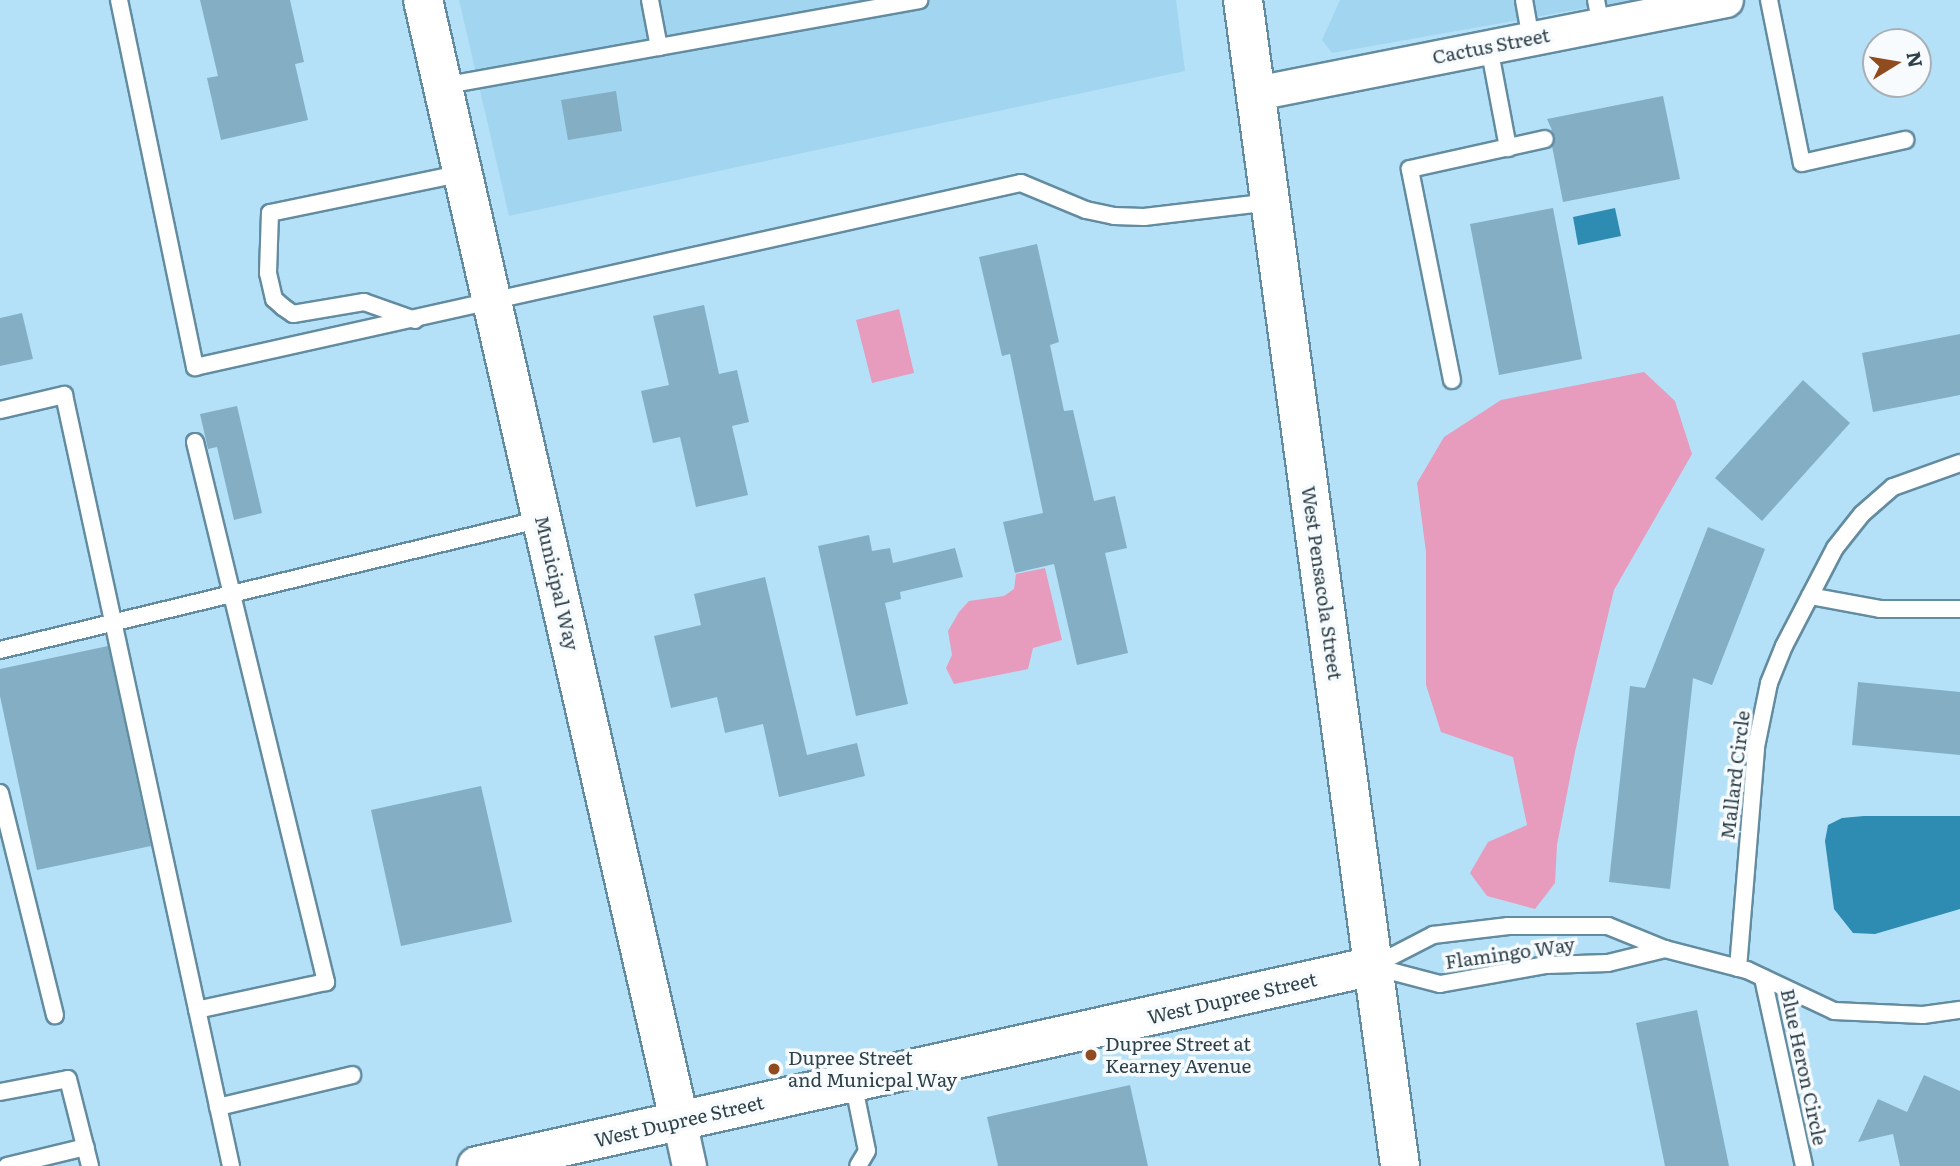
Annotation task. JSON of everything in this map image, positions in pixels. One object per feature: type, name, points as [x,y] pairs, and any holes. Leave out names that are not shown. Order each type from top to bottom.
[{"type":"street","name":"Municipal Way","points":[[423,0],[689,1166]]},
{"type":"street","name":"West Pensacola Street","points":[[1243,0],[1400,1166]]},
{"type":"street","name":"Cactus Street","points":[[1256,93],[1531,38],[1598,12],[1726,0]]},
{"type":"street","name":"West Dupree Street","points":[[477,1166],[1373,966]]},
{"type":"lane","points":[[120,0],[195,368],[1021,183],[1086,210],[1114,216],[1144,217],[1271,202]]},
{"type":"lane","points":[[650,0],[659,47]]},
{"type":"lane","points":[[442,86],[919,0]]},
{"type":"lane","points":[[1524,0],[1531,38]]},
{"type":"lane","points":[[1769,0],[1802,163],[1905,140]]},
{"type":"lane","points":[[1489,47],[1508,148]]},
{"type":"lane","points":[[1451,380],[1410,169],[1545,139]]},
{"type":"lane","points":[[415,320],[364,302],[293,314],[274,299],[268,273],[270,213],[463,173]]},
{"type":"lane","points":[[323,309],[329,339]]},
{"type":"lane","points":[[0,410],[64,395],[231,1166]]},
{"type":"lane","points":[[195,442],[326,982],[197,1010]]},
{"type":"lane","name":"Mallard Circle","points":[[1738,968],[1759,734],[1769,683],[1835,548],[1862,514],[1893,487],[1960,463]]},
{"type":"lane","points":[[0,650],[542,519]]},
{"type":"lane","points":[[1810,596],[1880,610],[1960,609]]},
{"type":"lane","points":[[0,793],[55,1015]]},
{"type":"lane","name":"Flamingo Way","points":[[1373,966],[1433,935],[1508,926],[1608,926],[1665,950],[1738,968],[1834,1012],[1923,1015],[1960,1010]]},
{"type":"lane","name":"Flamingo Way","points":[[1373,966],[1440,984],[1546,965],[1608,963],[1665,950]]},
{"type":"lane","name":"Blue Heron Circle","points":[[1763,978],[1804,1166]]},
{"type":"lane","points":[[218,1107],[352,1076]]},
{"type":"lane","points":[[0,1092],[68,1079],[90,1166]]},
{"type":"lane","points":[[853,1082],[867,1152],[858,1166]]},
{"type":"lane","points":[[7,1166],[86,1147]]},
{"type":"shaded area","points":[[459,0],[1176,0],[1185,71],[509,216]]},
{"type":"shaded area","points":[[1340,0],[1632,0],[1332,53],[1322,40]]},
{"type":"shaded area","points":[[1615,208],[1621,236],[1578,245],[1573,217]]},
{"type":"shaded area","points":[[899,309],[914,373],[872,383],[856,320]]},
{"type":"shaded area","points":[[1644,372],[1675,401],[1692,454],[1614,590],[1575,752],[1557,845],[1555,883],[1535,909],[1487,896],[1470,873],[1488,842],[1527,825],[1513,757],[1441,732],[1426,685],[1426,552],[1417,483],[1444,437],[1501,400]]},
{"type":"shaded area","points":[[1045,568],[1062,640],[1033,648],[1028,669],[954,684],[946,668],[952,655],[948,631],[959,612],[969,601],[1004,596],[1014,589],[1016,574]]},
{"type":"shaded area","points":[[1960,816],[1960,909],[1875,934],[1853,933],[1834,909],[1825,841],[1828,825],[1842,818]]},
{"type":"building","points":[[200,0],[290,0],[304,62],[295,64],[308,120],[221,140],[207,78],[218,76]]},
{"type":"building","points":[[616,91],[622,131],[568,140],[561,100]]},
{"type":"building","points":[[1663,96],[1680,179],[1563,202],[1552,146],[1555,137],[1547,119]]},
{"type":"building","points":[[1553,208],[1582,359],[1499,375],[1470,224]]},
{"type":"building","points":[[1037,244],[1059,342],[1050,345],[1064,411],[1073,410],[1094,501],[1115,496],[1127,548],[1105,553],[1128,653],[1077,665],[1054,564],[1015,573],[1003,522],[1043,513],[1010,354],[1002,356],[979,257]]},
{"type":"building","points":[[704,305],[719,374],[737,370],[749,422],[732,426],[748,495],[696,507],[680,437],[653,443],[641,391],[669,385],[653,316]]},
{"type":"building","points":[[22,313],[33,359],[0,366],[0,318]]},
{"type":"building","points":[[1960,334],[1960,395],[1873,412],[1862,353]]},
{"type":"building","points":[[1803,380],[1850,423],[1762,521],[1715,478]]},
{"type":"building","points":[[237,406],[262,513],[234,520],[217,447],[208,449],[200,414]]},
{"type":"building","points":[[1708,527],[1765,549],[1712,685],[1693,678],[1670,889],[1609,882],[1630,686],[1645,688]]},
{"type":"building","points":[[869,535],[872,551],[890,548],[893,563],[955,548],[963,577],[900,592],[901,599],[885,603],[908,704],[856,716],[818,546]]},
{"type":"building","points":[[765,577],[807,755],[857,743],[865,776],[779,797],[763,724],[725,733],[717,697],[671,708],[654,636],[701,625],[694,594]]},
{"type":"building","points":[[108,646],[151,846],[37,870],[0,696],[0,669]]},
{"type":"building","points":[[1858,682],[1960,692],[1960,755],[1852,745]]},
{"type":"building","points":[[481,786],[512,922],[401,946],[371,810]]},
{"type":"building","points":[[1697,1010],[1729,1166],[1665,1166],[1636,1023]]},
{"type":"building","points":[[1924,1075],[1960,1091],[1960,1166],[1900,1166],[1893,1134],[1858,1142],[1878,1099],[1907,1112]]},
{"type":"building","points":[[1130,1085],[1148,1166],[998,1166],[987,1117]]},
{"type":"place","name":"Dupree Street at Kearney Avenue","points":[[1091,1055]]},
{"type":"place","name":"Dupree Street and Municpal Way","points":[[774,1069]]}]
